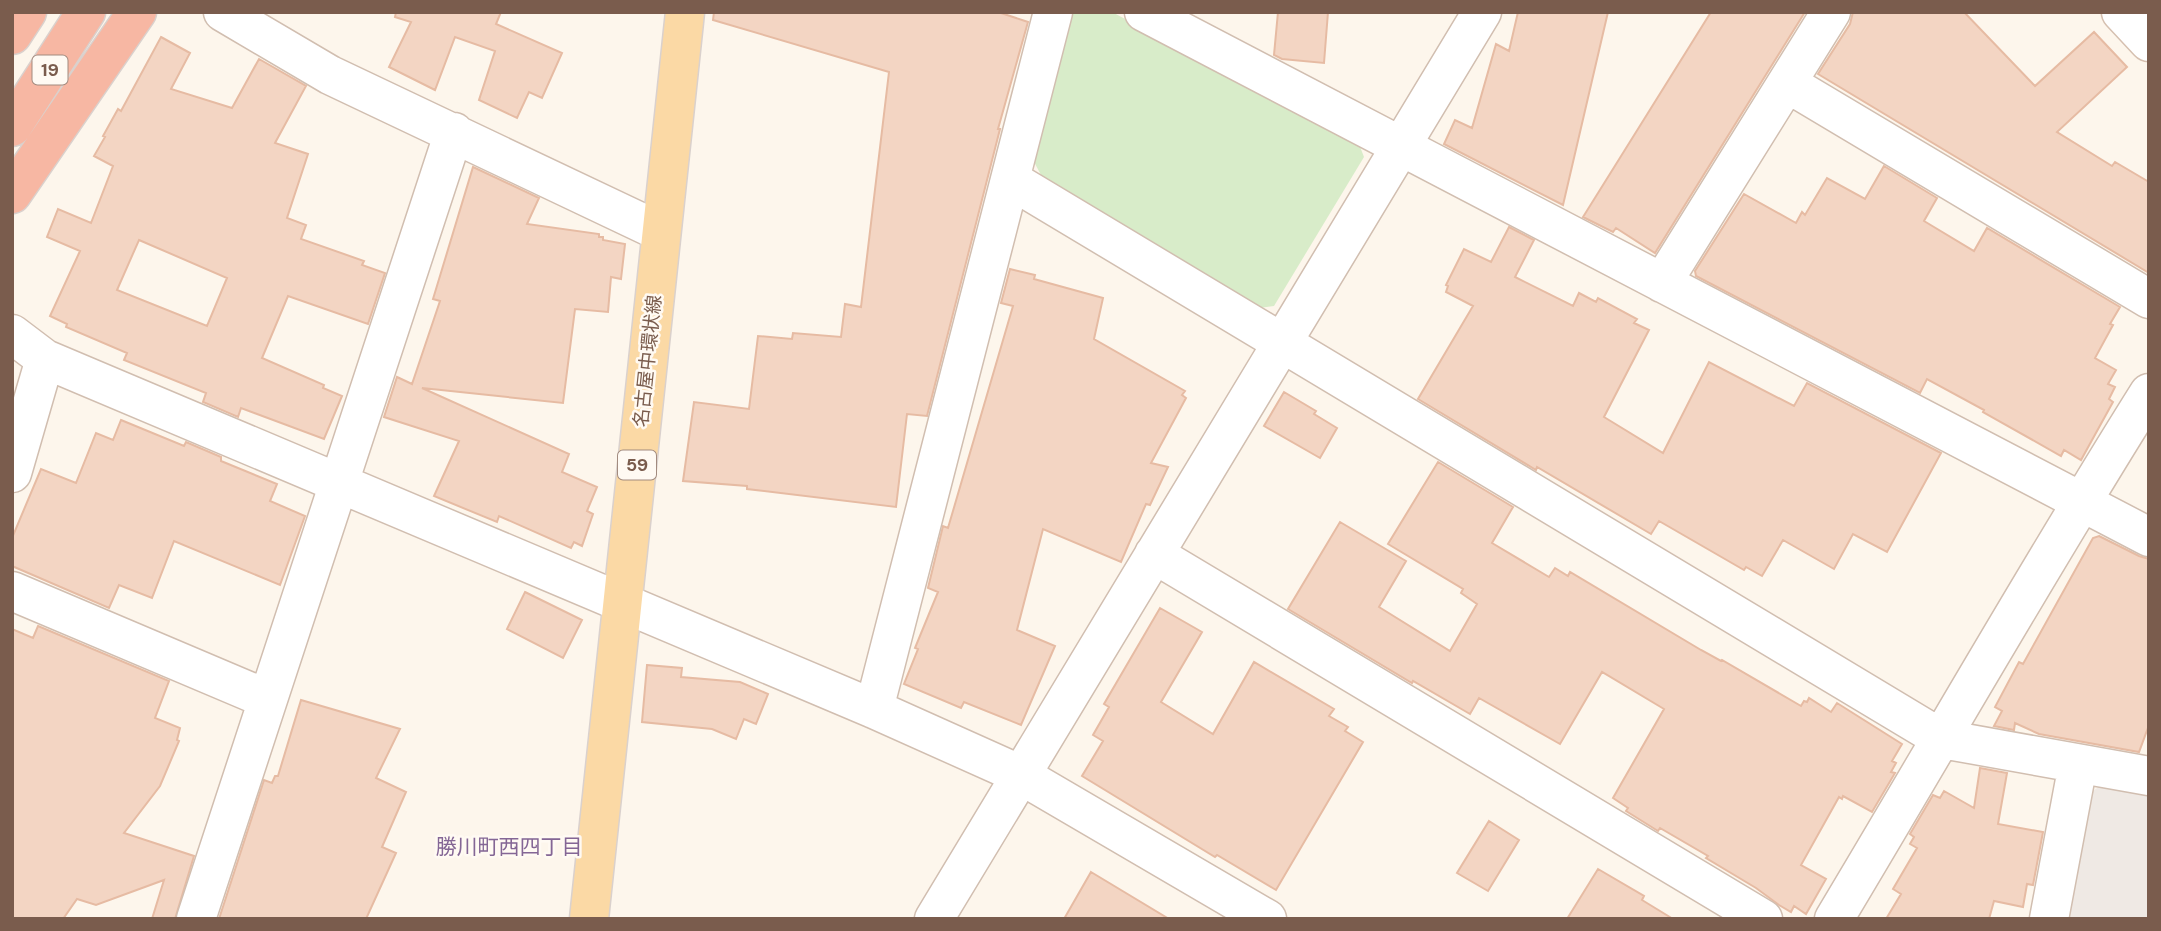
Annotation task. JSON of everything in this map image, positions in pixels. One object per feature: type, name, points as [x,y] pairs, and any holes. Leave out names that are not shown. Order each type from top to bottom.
[{"type":"highway","points":[[12,35],[27,12]]},
{"type":"highway","name":"19","points":[[12,127],[86,12]]},
{"type":"highway","points":[[12,194],[137,12]]},
{"type":"main road","name":"名古屋中環状線","points":[[589,919],[685,12]]},
{"type":"street","points":[[223,12],[330,75],[661,232]]},
{"type":"street","points":[[874,709],[1053,12]]},
{"type":"street","points":[[1144,12],[2149,537]]},
{"type":"street","points":[[934,919],[1019,774],[1482,12]]},
{"type":"street","points":[[1662,284],[1831,12]]},
{"type":"street","points":[[2121,12],[2149,42]]},
{"type":"street","points":[[1787,83],[2149,299]]},
{"type":"street","points":[[197,919],[454,132]]},
{"type":"street","points":[[1011,180],[1942,739],[2149,776]]},
{"type":"street","points":[[12,334],[45,359],[874,709],[1019,774],[1266,919]]},
{"type":"street","points":[[12,473],[45,359]]},
{"type":"street","points":[[1834,919],[2081,501],[2149,393]]},
{"type":"street","points":[[1154,554],[1763,919]]},
{"type":"street","points":[[12,591],[267,699]]},
{"type":"street","points":[[2049,919],[2078,764]]},
{"type":"shaded area","points":[[2103,784],[2149,792],[2149,919],[2067,919],[2090,793]]},
{"type":"green space","points":[[1069,12],[1112,12],[1359,144],[1364,157],[1274,306],[1259,308],[1041,175],[1033,160]]},
{"type":"building","points":[[396,12],[501,12],[496,24],[562,53],[542,98],[529,92],[517,118],[479,100],[495,51],[455,37],[435,90],[389,67],[411,22],[395,17]]},
{"type":"building","points":[[714,12],[998,12],[1028,22],[998,129],[927,416],[907,414],[896,507],[747,489],[747,486],[683,481],[694,402],[749,409],[758,336],[792,339],[793,333],[841,337],[845,304],[861,307],[889,72],[713,20]]},
{"type":"building","points":[[1278,12],[1328,12],[1324,63],[1282,59],[1274,55]]},
{"type":"building","points":[[1518,12],[1608,12],[1563,205],[1444,144],[1455,120],[1472,128],[1496,44],[1509,51]]},
{"type":"building","points":[[1711,12],[1805,12],[1655,253],[1616,228],[1613,232],[1583,217]]},
{"type":"building","points":[[1853,12],[1964,12],[2035,86],[2094,32],[2127,67],[2057,132],[2112,166],[2115,162],[2149,182],[2149,273],[1818,74],[1850,24]]},
{"type":"building","points":[[161,37],[190,53],[171,89],[232,108],[259,59],[306,86],[275,143],[308,154],[287,218],[306,225],[301,239],[364,261],[362,265],[385,273],[368,324],[288,296],[262,358],[324,385],[323,388],[342,396],[324,439],[241,408],[238,417],[203,402],[206,393],[124,360],[127,353],[66,327],[67,324],[50,316],[80,251],[47,237],[58,209],[91,223],[113,166],[94,156],[118,109],[121,111]],"holes":[[[139,240],[227,278],[207,326],[117,290]]]},
{"type":"building","points":[[1884,166],[1937,198],[1924,221],[1974,251],[1987,228],[2120,307],[2095,358],[2116,370],[2108,384],[2115,387],[2109,399],[2113,402],[2081,460],[2064,450],[2061,456],[1927,379],[1920,393],[1696,276],[1695,271],[1744,194],[1796,223],[1802,212],[1805,215],[1827,178],[1865,199]]},
{"type":"building","points":[[473,167],[539,198],[527,224],[599,234],[603,240],[625,244],[621,279],[611,277],[608,312],[575,309],[563,403],[422,388],[569,454],[562,472],[597,487],[587,511],[593,514],[582,546],[574,542],[571,548],[499,516],[497,522],[434,496],[459,441],[384,417],[397,377],[412,384],[440,301],[433,299]]},
{"type":"building","points":[[1509,227],[1534,240],[1515,277],[1573,306],[1579,293],[1596,302],[1598,298],[1637,319],[1634,323],[1649,330],[1604,417],[1663,453],[1709,362],[1794,406],[1807,383],[1941,453],[1887,552],[1853,534],[1834,569],[1783,540],[1762,576],[1746,567],[1744,570],[1659,521],[1651,534],[1537,467],[1536,470],[1418,399],[1473,306],[1446,292],[1446,285],[1464,249],[1491,262]]},
{"type":"building","points":[[1010,269],[1035,275],[1034,279],[1103,298],[1094,339],[1185,391],[1182,395],[1186,398],[1151,463],[1168,467],[1150,505],[1146,504],[1121,562],[1043,529],[1017,630],[1055,646],[1021,725],[964,702],[961,708],[904,684],[918,649],[915,648],[938,592],[928,588],[943,526],[948,528],[1013,306],[1001,303]]},
{"type":"building","points":[[1284,392],[1316,411],[1314,414],[1337,428],[1320,458],[1264,426]]},
{"type":"building","points":[[121,420],[184,446],[186,442],[221,457],[221,461],[277,484],[270,501],[305,516],[280,585],[174,541],[152,598],[119,585],[109,608],[12,566],[12,538],[41,469],[76,483],[96,433],[113,440]]},
{"type":"building","points":[[1438,462],[1513,507],[1492,543],[1549,577],[1555,568],[1568,576],[1570,572],[1801,706],[1809,698],[1831,712],[1837,703],[1902,744],[1892,761],[1896,763],[1891,772],[1895,773],[1872,812],[1843,796],[1842,799],[1839,797],[1801,865],[1826,879],[1806,914],[1794,906],[1791,912],[1779,905],[1706,858],[1708,856],[1660,828],[1658,831],[1626,811],[1628,808],[1613,798],[1664,709],[1602,672],[1560,744],[1479,698],[1470,714],[1413,681],[1412,683],[1288,609],[1340,522],[1406,561],[1379,607],[1450,651],[1477,604],[1461,593],[1463,589],[1388,544]]},
{"type":"building","points":[[2099,536],[2149,559],[2149,725],[2139,752],[2039,734],[2015,723],[2014,730],[1994,726],[2002,711],[1995,707],[2019,662],[2023,664],[2093,538]]},
{"type":"building","points":[[525,592],[582,620],[563,658],[507,629]]},
{"type":"building","points":[[1160,608],[1202,632],[1161,702],[1213,734],[1254,662],[1334,709],[1329,716],[1348,727],[1345,731],[1363,742],[1276,890],[1217,855],[1215,857],[1082,776],[1103,741],[1093,735],[1109,707],[1104,704]]},
{"type":"building","points":[[38,626],[169,681],[155,718],[180,728],[179,741],[160,786],[124,833],[194,856],[175,919],[152,919],[164,880],[96,905],[77,899],[63,919],[12,919],[12,629],[33,638]]},
{"type":"building","points":[[647,665],[682,668],[681,677],[740,682],[768,694],[756,724],[744,719],[736,739],[712,729],[642,722]]},
{"type":"building","points":[[301,700],[400,729],[376,778],[406,792],[382,847],[396,853],[366,919],[219,919],[264,780],[272,783],[275,776],[278,776]]},
{"type":"building","points":[[1980,768],[2007,773],[1998,824],[2043,832],[2033,885],[2027,884],[2023,907],[1994,901],[1989,919],[1886,919],[1901,894],[1893,889],[1917,848],[1910,844],[1914,837],[1910,834],[1933,795],[1940,798],[1944,791],[1974,808]]},
{"type":"building","points":[[1489,821],[1519,840],[1488,891],[1457,873]]},
{"type":"building","points":[[1598,869],[1644,896],[1642,900],[1673,919],[1567,919]]},
{"type":"building","points":[[1091,872],[1169,919],[1064,919]]},
{"type":"district","name":"勝川町西四丁目","points":[[509,847]]}]
